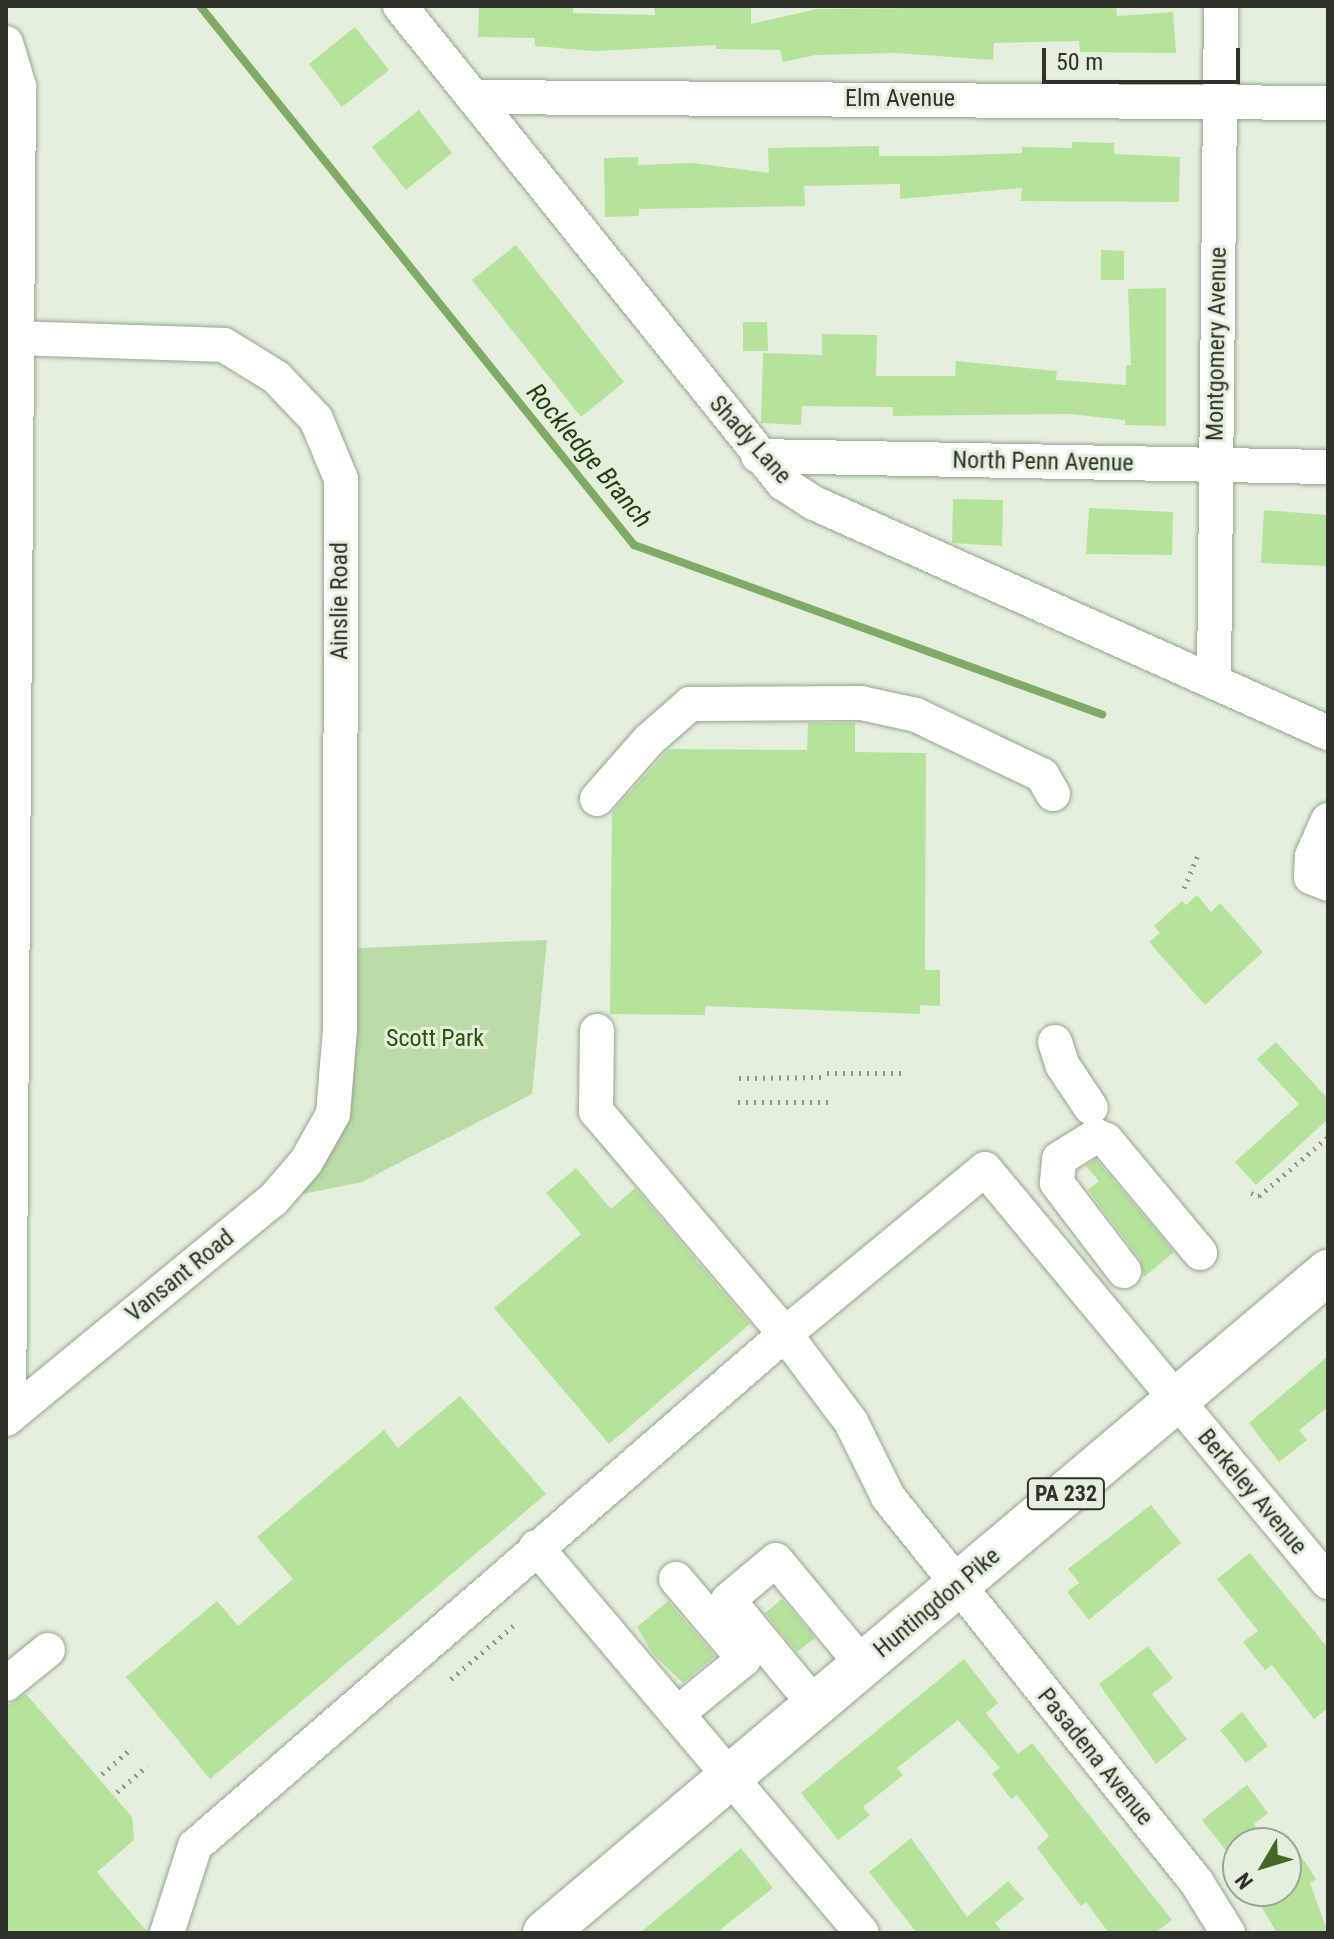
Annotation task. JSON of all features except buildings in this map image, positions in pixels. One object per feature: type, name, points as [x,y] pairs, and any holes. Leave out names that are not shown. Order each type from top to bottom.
[{"type":"main road","name":"Huntingdon Pike","points":[[545,1933],[1328,1272]]},
{"type":"street","name":"Shady Lane","points":[[400,6],[758,456],[783,483],[814,503],[1328,733]]},
{"type":"street","name":"Montgomery Avenue","points":[[1214,682],[1221,6]]},
{"type":"street","points":[[6,43],[19,86],[7,1418]]},
{"type":"street","name":"Elm Avenue","points":[[473,97],[1328,103]]},
{"type":"street","name":"Ainslie Road","points":[[16,338],[224,345],[276,377],[316,419],[341,479],[340,1029],[333,1114]]},
{"type":"street","name":"North Penn Avenue","points":[[758,456],[1328,467]]},
{"type":"street","points":[[597,799],[649,740],[690,704],[861,703],[916,715],[1042,775],[1053,794]]},
{"type":"street","points":[[1328,820],[1312,856],[1311,877],[1328,884]]},
{"type":"street","name":"Pasadena Avenue","points":[[597,1031],[596,1111],[785,1334],[851,1422],[888,1497],[955,1585],[1197,1883],[1228,1933]]},
{"type":"street","points":[[1055,1042],[1063,1066],[1091,1108]]},
{"type":"street","name":"Vansant Road","points":[[7,1418],[273,1200],[306,1162],[333,1114]]},
{"type":"street","points":[[1124,1271],[1057,1183],[1059,1159],[1096,1136],[1106,1140],[1200,1253]]},
{"type":"street","name":"Berkeley Avenue","points":[[785,1334],[985,1169],[1328,1582]]},
{"type":"street","points":[[167,1933],[195,1846],[785,1334]]},
{"type":"street","points":[[536,1547],[862,1933]]},
{"type":"street","points":[[815,1705],[728,1600],[776,1560],[863,1665]]},
{"type":"street","points":[[676,1579],[744,1659],[677,1714]]},
{"type":"street","points":[[6,1684],[48,1650]]},
{"type":"path","points":[[1184,888],[1198,855]]},
{"type":"path","points":[[739,1078],[907,1073]]},
{"type":"path","points":[[738,1102],[828,1102]]},
{"type":"path","points":[[1251,1193],[1259,1196],[1328,1137]]},
{"type":"path","points":[[451,1679],[513,1626]]},
{"type":"path","points":[[102,1774],[132,1748]]},
{"type":"path","points":[[117,1792],[147,1766]]},
{"type":"green space","name":"Scott Park","points":[[547,940],[532,1094],[362,1182],[273,1200],[333,1114],[339,949]]},
{"type":"waterway","name":"Rockledge Branch","points":[[200,6],[634,545],[1102,714]]}]
